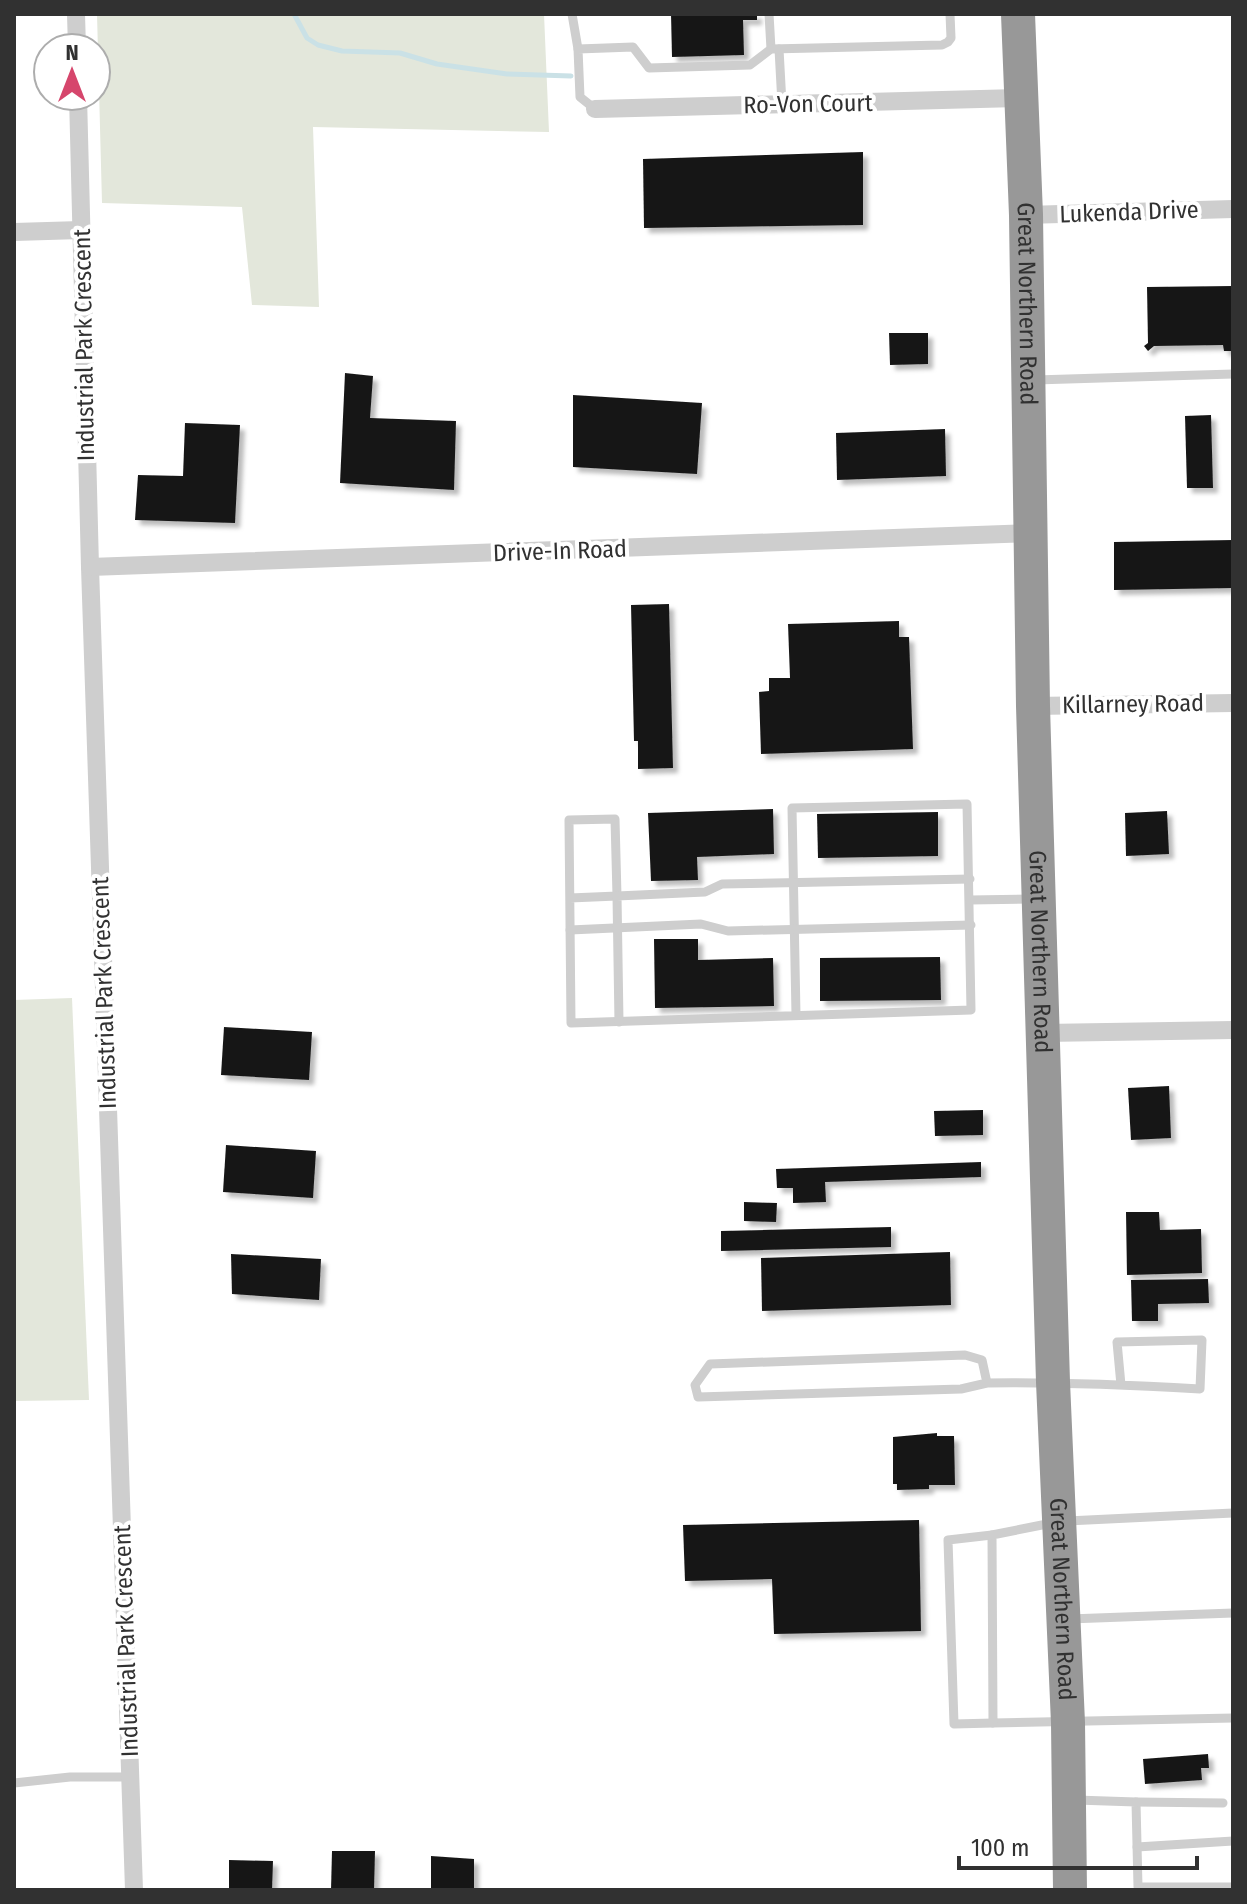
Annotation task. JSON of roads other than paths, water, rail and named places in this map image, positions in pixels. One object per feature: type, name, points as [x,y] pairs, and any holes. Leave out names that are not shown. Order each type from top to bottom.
[{"type":"highway","name":"Great Northern Road","points":[[1018,14],[1026,215],[1033,706],[1053,1382],[1068,1723],[1070,1890]]},
{"type":"street","name":"Ro-Von Court","points":[[595,109],[1020,98]]},
{"type":"street","name":"Industrial Park Crescent","points":[[78,112],[90,567],[134,1890]]},
{"type":"street","name":"Lukenda Drive","points":[[1026,215],[1233,209]]},
{"type":"street","points":[[14,232],[81,230]]},
{"type":"street","name":"Drive-In Road","points":[[90,567],[1030,533]]},
{"type":"street","name":"Killarney Road","points":[[1033,706],[1233,703]]},
{"type":"street","points":[[1044,1033],[1233,1030]]},
{"type":"lane","points":[[572,14],[578,49],[580,97],[595,109]]},
{"type":"lane","points":[[769,14],[782,104]]},
{"type":"lane","points":[[578,49],[633,47],[649,68],[750,65],[775,49],[942,45],[951,38],[950,14]]},
{"type":"lane","points":[[1028,380],[1233,374]]},
{"type":"lane","points":[[619,1022],[615,819],[569,820],[571,1023],[619,1022],[796,1015],[971,1010],[967,804],[792,808],[796,1015]]},
{"type":"lane","points":[[570,898],[705,892],[722,884],[970,879]]},
{"type":"lane","points":[[970,900],[1040,899]]},
{"type":"lane","points":[[570,930],[701,924],[728,931],[971,925]]},
{"type":"lane","points":[[987,1383],[982,1360],[965,1355],[710,1364],[695,1385],[698,1397],[961,1389],[987,1383],[1053,1382],[1200,1389],[1202,1340],[1117,1342],[1121,1385]]},
{"type":"lane","points":[[1233,1513],[1059,1522],[948,1540],[954,1724],[1233,1718]]},
{"type":"lane","points":[[992,1535],[993,1723]]},
{"type":"lane","points":[[1063,1619],[1233,1613]]},
{"type":"lane","points":[[14,1783],[70,1777],[131,1777]]},
{"type":"lane","points":[[1068,1800],[1223,1803]]},
{"type":"lane","points":[[1136,1802],[1138,1887],[1233,1887]]},
{"type":"lane","points":[[1137,1847],[1233,1841]]},
{"type":"waterway","points":[[294,14],[307,38],[318,45],[342,51],[400,53],[437,64],[507,74],[571,76]]}]
